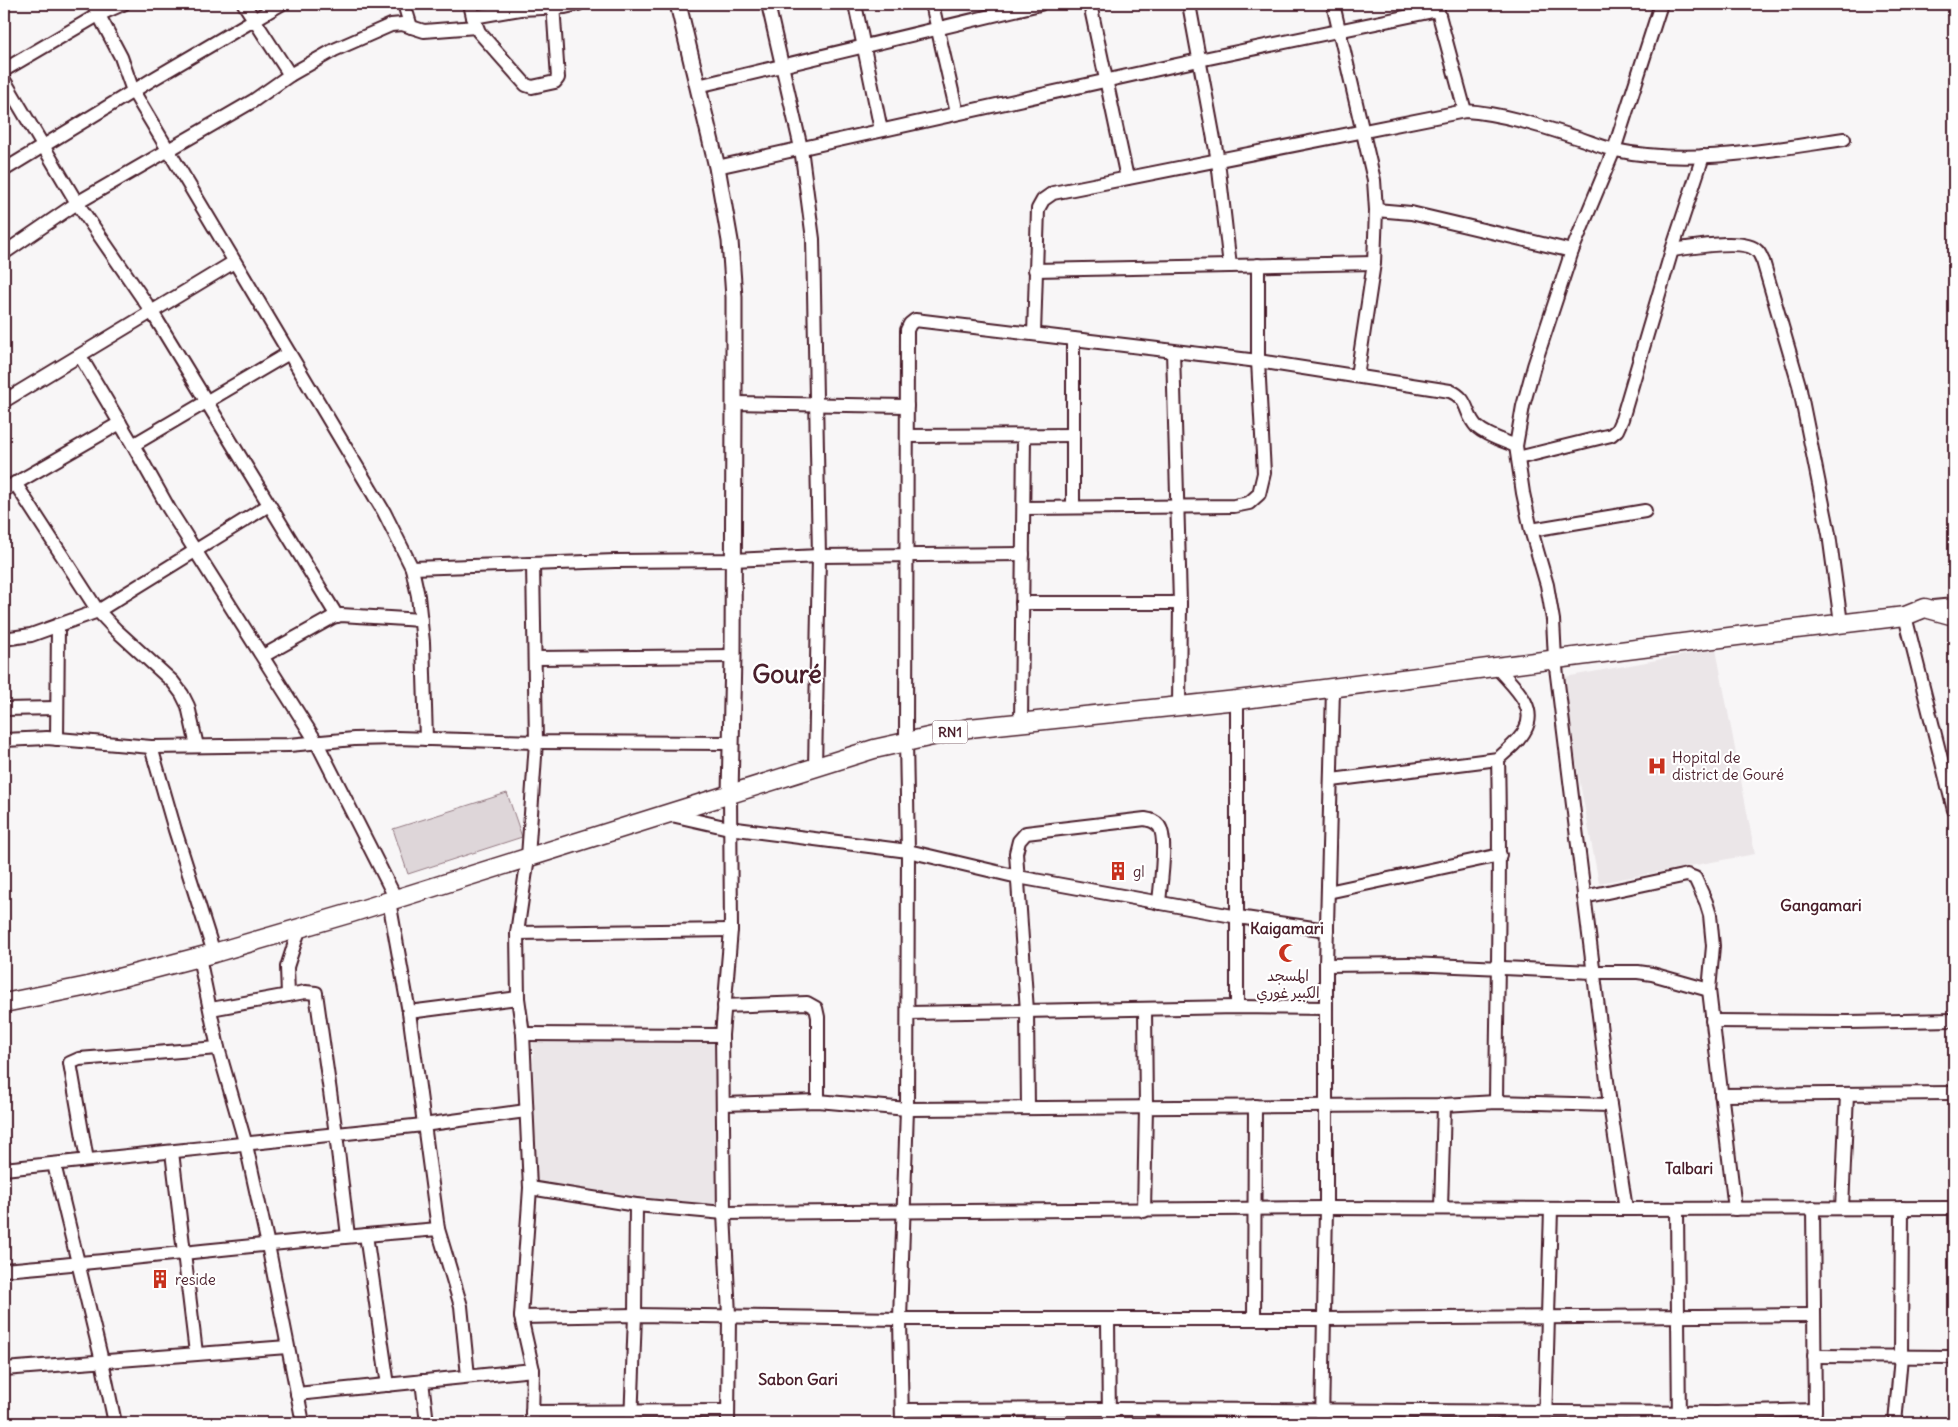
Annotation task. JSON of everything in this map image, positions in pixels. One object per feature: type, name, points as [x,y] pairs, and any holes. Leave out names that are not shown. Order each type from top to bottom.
[{"type":"highway","name":"RN1","points":[[4,1003],[88,986],[206,955],[392,900],[815,768],[906,741],[969,728],[1333,689],[1496,666],[1905,616],[1925,608]]},
{"type":"highway","points":[[1925,608],[1954,616]]},
{"type":"main road","points":[[678,4],[717,167],[730,241],[734,297],[733,656],[730,794]]},
{"type":"street","points":[[4,70],[96,10],[123,4]]},
{"type":"street","points":[[244,4],[290,75]]},
{"type":"street","points":[[4,170],[44,144],[281,4]]},
{"type":"street","points":[[404,4],[411,28]]},
{"type":"street","points":[[470,4],[474,22],[504,62],[526,85],[532,87],[554,82],[558,78],[553,6]]},
{"type":"street","points":[[4,253],[77,203],[253,101],[290,75],[334,50],[391,25],[402,24],[424,31],[474,22],[520,9],[578,4]]},
{"type":"street","points":[[768,4],[801,148],[813,239],[822,690],[815,768]]},
{"type":"street","points":[[856,4],[881,130]]},
{"type":"street","points":[[932,4],[957,113]]},
{"type":"street","points":[[698,86],[1040,4]]},
{"type":"street","points":[[1090,4],[1128,178]]},
{"type":"street","points":[[1189,4],[1218,161],[1230,266]]},
{"type":"street","points":[[1333,4],[1374,180],[1376,210],[1374,263],[1356,376]]},
{"type":"street","points":[[1626,1210],[1593,972],[1555,659],[1553,620],[1547,585],[1522,493],[1517,452],[1523,406],[1534,366],[1572,251],[1614,150],[1661,4]]},
{"type":"street","points":[[717,167],[1106,80],[1340,31],[1437,7],[1464,111]]},
{"type":"street","points":[[96,10],[121,57],[133,91],[384,512],[412,568],[421,620],[426,739]]},
{"type":"street","points":[[4,80],[44,144],[77,203],[152,312],[337,616]]},
{"type":"street","points":[[1034,334],[1038,209],[1043,200],[1053,193],[1464,111],[1481,112],[1525,123],[1614,150],[1660,155],[1731,155],[1844,139]]},
{"type":"street","points":[[902,1423],[900,1319],[908,1109],[906,436],[907,330],[910,324],[915,320],[1258,360],[1450,390],[1464,400],[1473,422],[1478,428],[1517,452],[1610,435],[1617,430],[1622,419],[1672,250],[1703,156]]},
{"type":"street","points":[[1376,210],[1410,213],[1572,251]]},
{"type":"street","points":[[1672,250],[1731,244],[1746,245],[1757,250],[1763,261],[1799,385],[1830,534],[1842,623]]},
{"type":"street","points":[[4,401],[234,262]]},
{"type":"street","points":[[1035,270],[1374,263]]},
{"type":"street","points":[[1024,508],[1234,506],[1249,503],[1259,494],[1264,473],[1258,360],[1258,266]]},
{"type":"street","points":[[1073,339],[1073,507]]},
{"type":"street","points":[[1173,350],[1180,603],[1179,707]]},
{"type":"street","points":[[133,444],[289,354]]},
{"type":"street","points":[[80,356],[133,444],[168,509],[264,656],[317,743],[392,900],[438,1230],[461,1306],[468,1376]]},
{"type":"street","points":[[734,403],[817,406],[907,406]]},
{"type":"street","points":[[4,490],[120,423]]},
{"type":"street","points":[[906,436],[1073,435]]},
{"type":"street","points":[[1022,723],[1024,436]]},
{"type":"street","points":[[16,484],[98,611],[173,682],[182,694],[188,706],[197,746]]},
{"type":"street","points":[[4,639],[30,635],[98,611],[269,505]]},
{"type":"street","points":[[1531,530],[1645,511]]},
{"type":"street","points":[[412,568],[819,556],[1023,554]]},
{"type":"street","points":[[533,565],[536,742],[528,857],[517,933],[518,998],[522,1034],[530,1188],[520,1317],[533,1370],[532,1418],[728,1417],[729,1315],[724,1213],[722,1035],[732,930],[730,794]]},
{"type":"street","points":[[1022,603],[1180,603]]},
{"type":"street","points":[[1925,608],[1954,605]]},
{"type":"street","points":[[264,656],[330,618],[337,616],[421,620]]},
{"type":"street","points":[[1905,616],[1950,782],[1954,810]]},
{"type":"street","points":[[57,739],[58,625]]},
{"type":"street","points":[[536,658],[733,656]]},
{"type":"street","points":[[1332,780],[1498,759],[1525,731],[1529,720],[1529,710],[1525,701],[1496,666]]},
{"type":"street","points":[[1322,1417],[1326,1208],[1325,1008],[1333,689]]},
{"type":"street","points":[[1237,700],[1237,1007]]},
{"type":"street","points":[[4,709],[57,708]]},
{"type":"street","points":[[4,740],[57,739],[152,746],[262,746],[354,739],[732,743]]},
{"type":"street","points":[[152,746],[206,955],[211,1009],[218,1048],[246,1145],[303,1423]]},
{"type":"street","points":[[1496,1102],[1500,855],[1498,759]]},
{"type":"street","points":[[665,814],[729,828],[908,851],[1018,877],[1238,917],[1327,930]]},
{"type":"street","points":[[1028,1108],[1027,1011],[1016,852],[1019,840],[1026,833],[1146,819],[1154,821],[1160,827],[1163,840],[1159,903]]},
{"type":"street","points":[[1328,892],[1500,855]]},
{"type":"street","points":[[1584,897],[1687,875],[1695,878],[1710,915],[1713,946],[1709,990],[1735,1209]]},
{"type":"street","points":[[288,995],[287,968],[300,927]]},
{"type":"street","points":[[517,933],[732,930]]},
{"type":"street","points":[[1326,965],[1409,964],[1652,974],[1709,990]]},
{"type":"street","points":[[211,1009],[306,992],[316,993],[348,1236]]},
{"type":"street","points":[[409,1012],[518,998]]},
{"type":"street","points":[[724,1006],[807,1003],[816,1008],[818,1017],[818,1101]]},
{"type":"street","points":[[908,1013],[1237,1007],[1325,1008]]},
{"type":"street","points":[[1144,1211],[1145,1009]]},
{"type":"street","points":[[1712,1021],[1849,1022],[1954,1020]]},
{"type":"street","points":[[522,1034],[722,1035]]},
{"type":"street","points":[[87,1160],[70,1063],[79,1059],[218,1048]]},
{"type":"street","points":[[1721,1095],[1954,1093]]},
{"type":"street","points":[[1842,1208],[1845,1177],[1846,1094]]},
{"type":"street","points":[[724,1104],[818,1101],[908,1109],[1444,1105],[1496,1102],[1610,1105]]},
{"type":"street","points":[[1441,1208],[1444,1105]]},
{"type":"street","points":[[1254,1319],[1255,1106]]},
{"type":"street","points":[[4,1168],[246,1145],[526,1111]]},
{"type":"street","points":[[172,1152],[196,1353]]},
{"type":"street","points":[[54,1164],[116,1423]]},
{"type":"street","points":[[530,1188],[636,1205],[724,1213],[1326,1208],[1626,1210],[1954,1208]]},
{"type":"street","points":[[631,1418],[635,1314],[636,1205]]},
{"type":"street","points":[[1813,1208],[1814,1423]]},
{"type":"street","points":[[1895,1423],[1901,1357],[1902,1208]]},
{"type":"street","points":[[1545,1417],[1551,1209]]},
{"type":"street","points":[[1677,1209],[1679,1418]]},
{"type":"street","points":[[4,1270],[185,1254],[348,1236],[438,1230]]},
{"type":"street","points":[[366,1235],[388,1385]]},
{"type":"street","points":[[520,1317],[635,1314],[900,1319],[1324,1319],[1814,1315]]},
{"type":"street","points":[[1108,1319],[1109,1423]]},
{"type":"street","points":[[4,1369],[287,1347]]},
{"type":"street","points":[[1814,1356],[1954,1357]]},
{"type":"street","points":[[297,1394],[533,1370]]},
{"type":"street","points":[[422,1381],[427,1423]]},
{"type":"street","points":[[902,1410],[1241,1410],[1322,1417],[1679,1418],[1815,1410]]},
{"type":"street","points":[[1238,1423],[1241,1410]]},
{"type":"shaded area","name":"Hopital de district de Gouré","points":[[1716,649],[1755,854],[1599,883],[1560,678]]},
{"type":"shaded area","points":[[507,793],[522,837],[408,874],[393,829]]},
{"type":"shaded area","points":[[533,1039],[717,1042],[716,1206],[634,1200],[535,1182]]},
{"type":"place","name":"Hopital de district de Gouré","points":[[1657,766]]},
{"type":"place","name":"gl","points":[[1118,871]]},
{"type":"place","name":"المسجد الكبير غوري","points":[[1288,953]]},
{"type":"place","name":"reside","points":[[160,1279]]},
{"type":"district","name":"Gouré","points":[[787,674]]},
{"type":"district","name":"Gangamari","points":[[1821,905]]},
{"type":"district","name":"Kaigamari","points":[[1287,928]]},
{"type":"district","name":"Talbari","points":[[1689,1168]]},
{"type":"district","name":"Sabon Gari","points":[[798,1379]]}]
